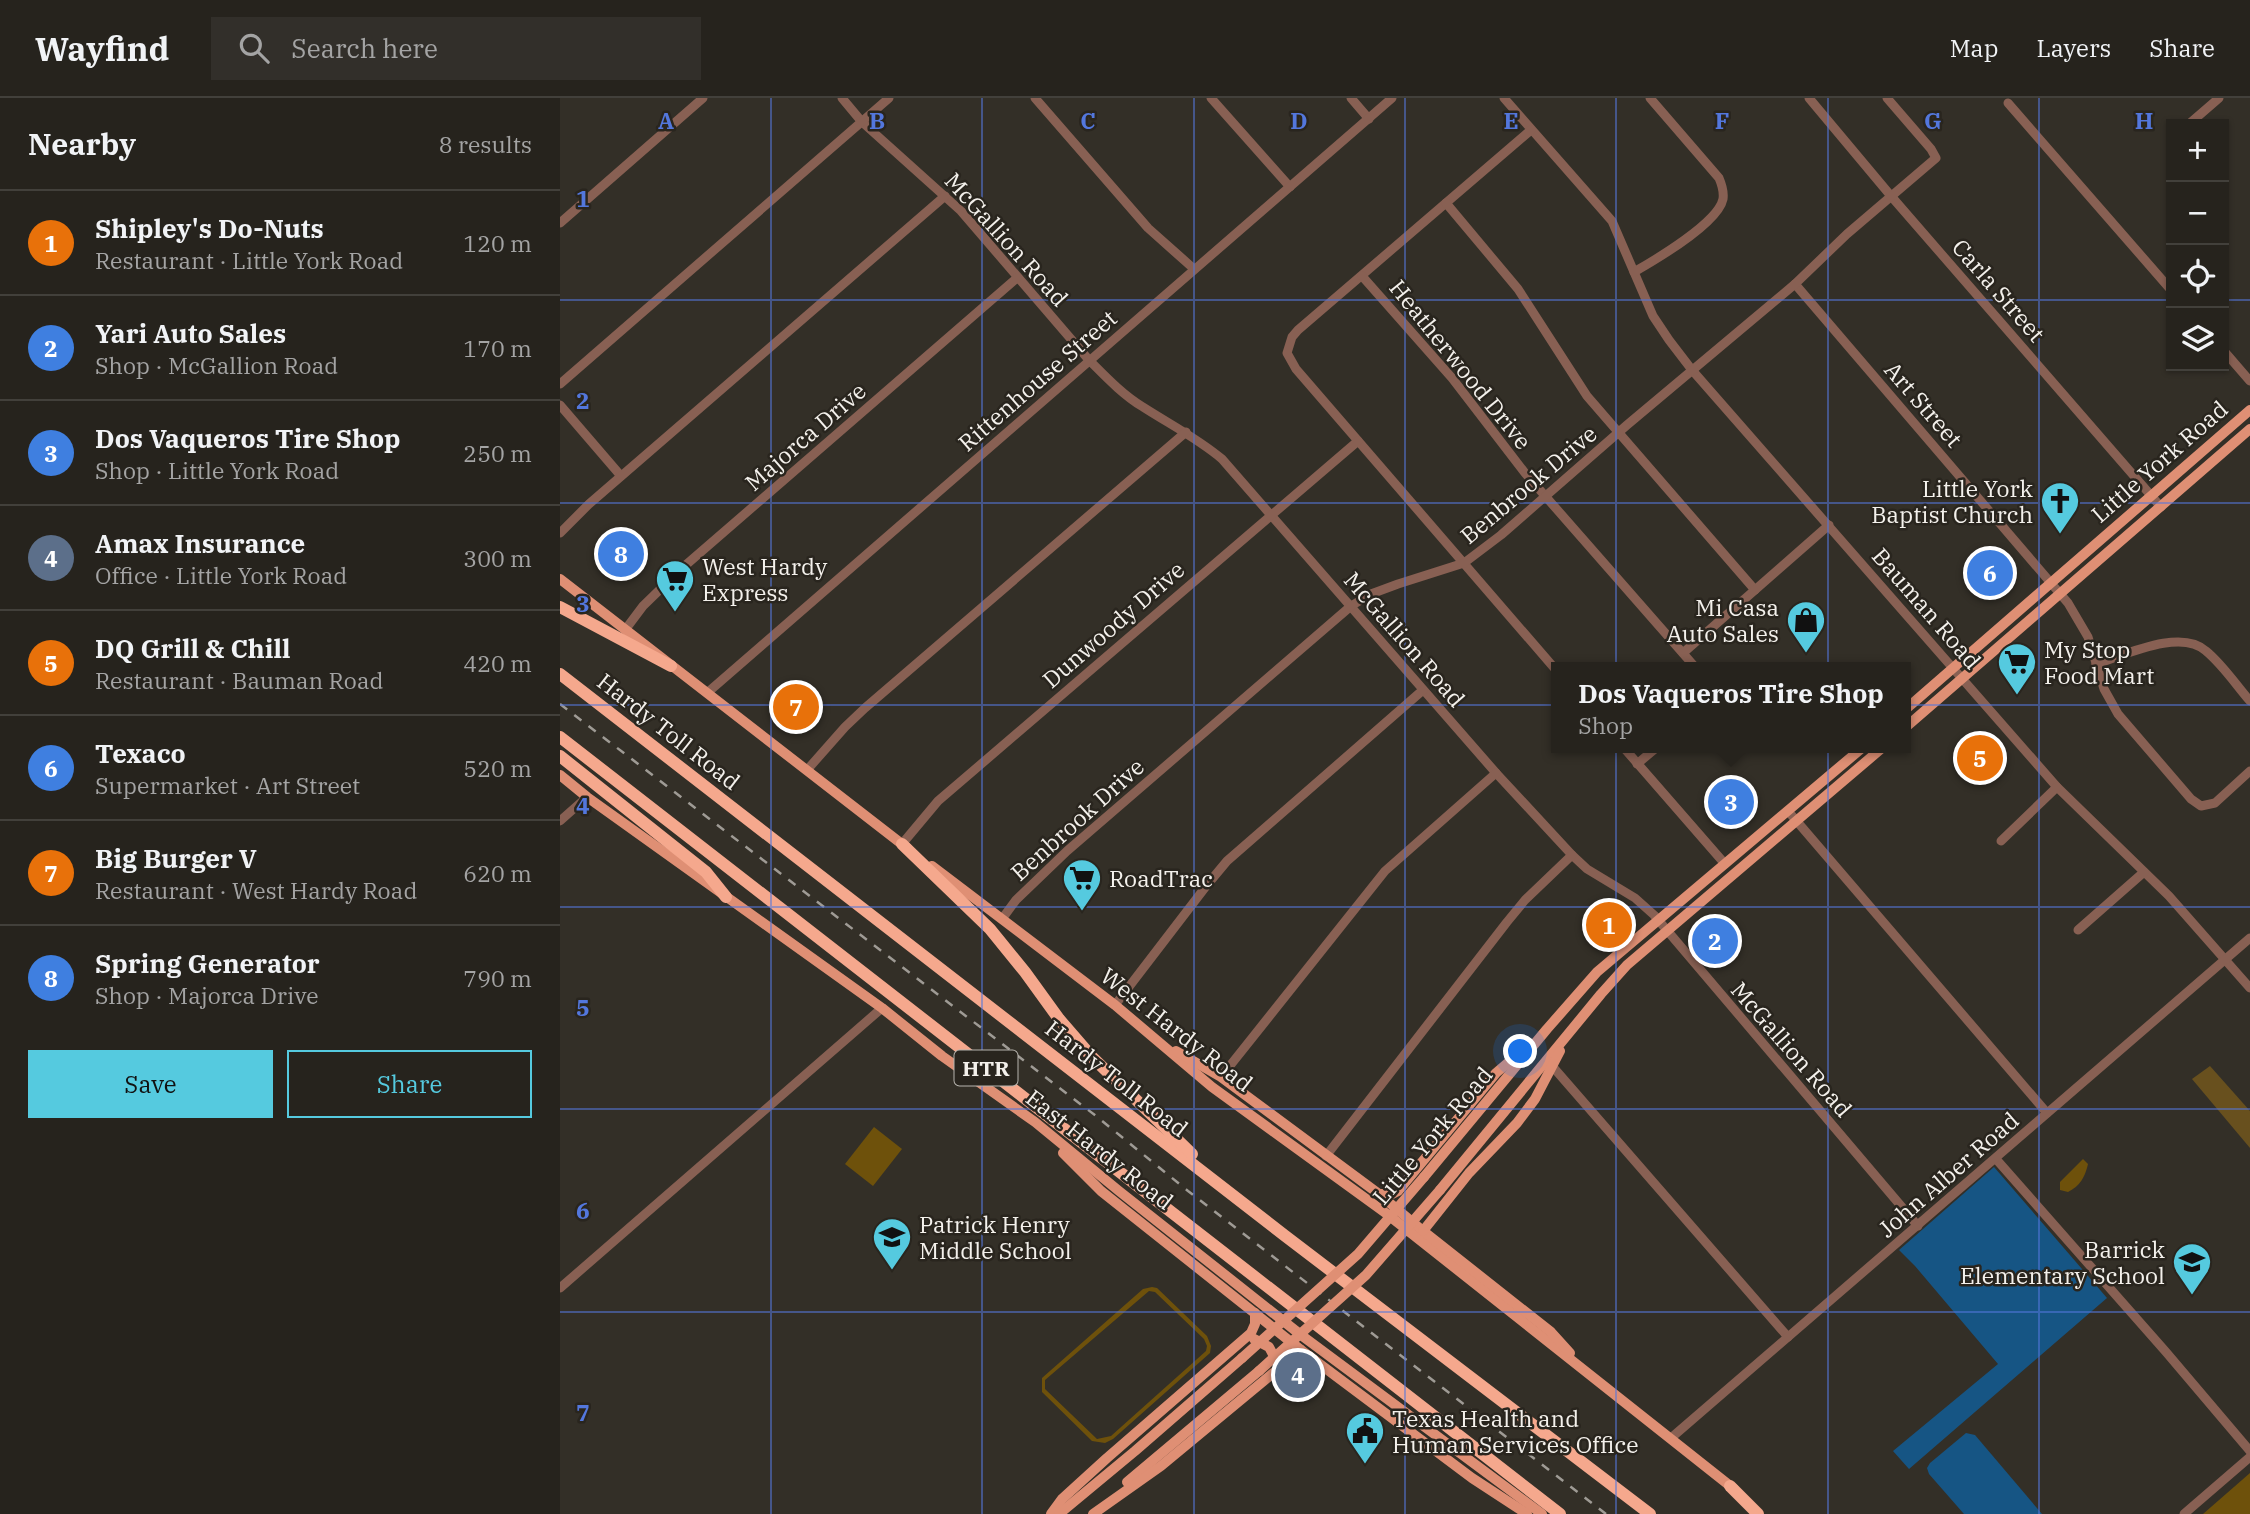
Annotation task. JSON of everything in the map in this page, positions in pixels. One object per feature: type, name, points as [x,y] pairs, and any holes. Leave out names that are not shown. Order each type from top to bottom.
[{"type":"highway","points":[[560,607],[671,666]]},
{"type":"highway","name":"Hardy Toll Road","points":[[560,674],[1248,1207],[1650,1514]]},
{"type":"highway","name":"HTR","points":[[560,737],[1560,1514]]},
{"type":"highway","points":[[560,756],[706,872],[726,897]]},
{"type":"highway","points":[[902,844],[990,929],[1091,1056],[1248,1207]]},
{"type":"highway","points":[[1730,1486],[1758,1514]]},
{"type":"main road","name":"Little York Road","points":[[1911,705],[2250,410]]},
{"type":"main road","name":"Little York Road","points":[[1911,723],[2250,429]]},
{"type":"main road","name":"West Hardy Road","points":[[560,579],[1115,1005],[1212,1087],[1407,1230],[1767,1514]]},
{"type":"main road","name":"Little York Road","points":[[1059,1514],[1242,1358],[1358,1254],[1597,972],[1856,753]]},
{"type":"main road","name":"Little York Road","points":[[1091,1514],[1301,1335],[1366,1275],[1407,1230],[1601,993],[1627,965],[1876,753]]},
{"type":"main road","name":"East Hardy Road","points":[[560,775],[1035,1122],[1119,1192],[1301,1335],[1542,1514]]},
{"type":"main road","points":[[1380,1194],[1392,1195],[1405,1183],[1496,1073],[1547,1029]]},
{"type":"main road","points":[[1155,1039],[1221,1077],[1380,1194],[1551,1332],[1588,1374]]},
{"type":"main road","points":[[1423,1231],[1469,1173],[1535,1100],[1566,1039]]},
{"type":"main road","points":[[1035,1122],[1101,1192],[1301,1349],[1472,1478],[1527,1514]]},
{"type":"main road","points":[[1405,1183],[1404,1194],[1415,1207],[1428,1211],[1445,1203]]},
{"type":"main road","points":[[1051,1514],[1062,1499],[1098,1466],[1251,1333],[1255,1324],[1255,1313]]},
{"type":"main road","points":[[1241,1341],[1256,1339],[1269,1347],[1279,1362],[1276,1371]]},
{"type":"main road","points":[[1091,1514],[1161,1466],[1301,1349]]},
{"type":"street","points":[[560,223],[703,98]]},
{"type":"street","name":"McGallion Road","points":[[842,98],[862,122],[945,195],[1089,360],[1125,395],[1186,432],[1222,459],[1496,773],[1572,855],[1587,869],[1634,898],[1657,920],[1918,1226]]},
{"type":"street","points":[[560,384],[889,98]]},
{"type":"street","points":[[1035,98],[1141,220],[1194,269]]},
{"type":"street","points":[[1211,98],[1290,187]]},
{"type":"street","points":[[1351,98],[1369,119]]},
{"type":"street","name":"Rittenhouse Street","points":[[707,692],[1392,98]]},
{"type":"street","name":"Bauman Road","points":[[1504,98],[1612,221],[1653,316],[1692,370],[2057,787],[2144,872],[2250,988]]},
{"type":"street","points":[[1634,272],[1677,246],[1719,208],[1723,198],[1723,187],[1719,178],[1650,98]]},
{"type":"street","name":"Carla Street","points":[[1809,98],[2161,506]]},
{"type":"street","name":"Benbrook Drive","points":[[1002,919],[1016,900],[1067,851],[1351,606],[1371,594],[1464,563],[1501,535],[1795,284],[1936,158],[1887,98]]},
{"type":"street","points":[[2195,119],[2219,98]]},
{"type":"street","points":[[2008,103],[2166,284]]},
{"type":"street","points":[[1531,130],[1292,337],[1287,353],[1296,369],[1357,441],[1551,664]]},
{"type":"street","points":[[560,533],[589,503],[945,195]]},
{"type":"street","points":[[1446,202],[1518,289],[1576,380],[1755,590]]},
{"type":"street","name":"Heatherwood Drive","points":[[1362,276],[1452,379],[1545,496],[1691,662]]},
{"type":"street","name":"Majorca Drive","points":[[625,630],[651,597],[680,570],[1017,278]]},
{"type":"street","name":"Art Street","points":[[1795,284],[2052,583],[2080,621],[2088,637],[2104,689],[2118,714],[2196,803],[2201,806],[2215,803],[2250,771]]},
{"type":"street","points":[[2229,357],[2250,381]]},
{"type":"street","points":[[560,405],[621,476]]},
{"type":"street","points":[[807,770],[845,727],[1186,432]]},
{"type":"street","name":"Dunwoody Drive","points":[[902,844],[938,801],[1357,441]]},
{"type":"street","points":[[1683,653],[1829,525]]},
{"type":"street","points":[[2096,664],[2169,641],[2190,641],[2206,650],[2250,701]]},
{"type":"street","points":[[1115,1005],[1227,861],[1423,690]]},
{"type":"street","points":[[1628,753],[1725,864]]},
{"type":"street","points":[[1637,764],[1650,753]]},
{"type":"street","points":[[1221,1077],[1385,871],[1496,773]]},
{"type":"street","points":[[2001,841],[2057,787]]},
{"type":"street","points":[[560,821],[587,797]]},
{"type":"street","points":[[1788,811],[2047,1113]]},
{"type":"street","points":[[1326,1156],[1513,915],[1572,855]]},
{"type":"street","points":[[2078,930],[2144,872]]},
{"type":"street","name":"John Alber Road","points":[[1671,1438],[2250,938]]},
{"type":"street","points":[[560,1288],[882,1009]]},
{"type":"street","points":[[1553,1067],[1788,1337]]},
{"type":"street","points":[[1996,1158],[2250,1451]]},
{"type":"street","points":[[2184,1514],[2250,1457]]},
{"type":"shaded area","points":[[2210,1066],[2250,1111],[2250,1148],[2192,1079]]},
{"type":"shaded area","points":[[874,1127],[902,1149],[873,1186],[845,1164]]},
{"type":"shaded area","points":[[2083,1159],[2088,1164],[2081,1181],[2068,1192],[2060,1190],[2060,1182]]},
{"type":"shaded area","points":[[1157,1288],[1207,1336],[1211,1346],[1210,1353],[1113,1439],[1105,1443],[1092,1441],[1042,1392],[1042,1378],[1143,1289]],"holes":[[[1149,1291],[1155,1292],[1204,1339],[1206,1351],[1111,1436],[1097,1439],[1045,1389],[1045,1380]]]},
{"type":"shaded area","points":[[2250,1473],[2250,1514],[2203,1514]]},
{"type":"water","points":[[1994,1167],[2107,1298],[1909,1469],[1893,1451],[1998,1364],[1899,1250]]},
{"type":"water","points":[[1966,1433],[1975,1435],[2042,1514],[1964,1514],[1929,1474],[1927,1468]]},
{"type":"railway","points":[[560,704],[1096,1116],[1188,1191],[1606,1514]]},
{"type":"place","name":"Little York Baptist Church","points":[[2060,535]]},
{"type":"place","name":"Spring Generator","points":[[621,554]]},
{"type":"place","name":"Texaco","points":[[1990,573]]},
{"type":"place","name":"West Hardy Express","points":[[675,613]]},
{"type":"place","name":"Mi Casa Auto Sales","points":[[1806,654]]},
{"type":"place","name":"My Stop Food Mart","points":[[2017,696]]},
{"type":"place","name":"Big Burger V","points":[[796,707]]},
{"type":"place","name":"DQ Grill & Chill","points":[[1980,758]]},
{"type":"place","name":"Dos Vaqueros Tire Shop","points":[[1731,802]]},
{"type":"place","name":"RoadTrac","points":[[1082,912]]},
{"type":"place","name":"Shipley's Do-Nuts","points":[[1609,925]]},
{"type":"place","name":"Yari Auto Sales","points":[[1715,941]]},
{"type":"place","name":"Patrick Henry Middle School","points":[[892,1271]]},
{"type":"place","name":"Barrick Elementary School","points":[[2192,1296]]},
{"type":"place","name":"Amax Insurance","points":[[1298,1375]]},
{"type":"place","name":"Texas Health and Human Services Office","points":[[1365,1465]]}]
